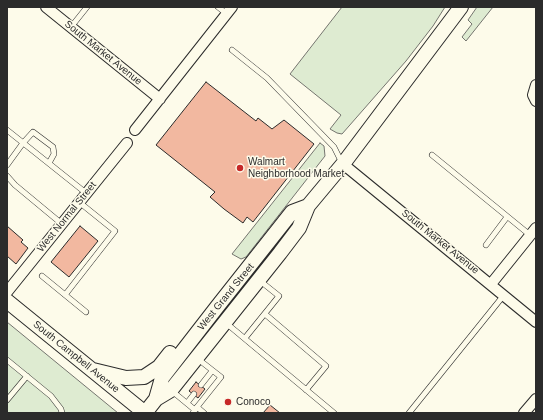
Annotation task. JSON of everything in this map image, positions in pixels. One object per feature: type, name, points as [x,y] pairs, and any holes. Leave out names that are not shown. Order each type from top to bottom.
[{"type":"main road","name":"West Grand Street","points":[[448,25],[453,7]]},
{"type":"main road","name":"West Grand Street","points":[[156,399],[172,390],[300,228],[308,206],[343,164],[461,7]]},
{"type":"main road","name":"West Grand Street","points":[[145,413],[156,399],[162,378],[292,212],[308,206]]},
{"type":"main road","name":"South Campbell Avenue","points":[[7,302],[145,413]]},
{"type":"main road","points":[[90,369],[126,378],[144,377],[159,367],[187,332],[202,327]]},
{"type":"street","name":"South Market Avenue","points":[[46,7],[160,99]]},
{"type":"street","points":[[135,130],[229,10]]},
{"type":"street","name":"West Normal Street","points":[[7,292],[127,143]]},
{"type":"street","name":"South Market Avenue","points":[[343,164],[536,322]]},
{"type":"street","points":[[491,284],[533,232]]},
{"type":"street","points":[[524,413],[536,399]]},
{"type":"lane","points":[[71,27],[87,7]]},
{"type":"lane","points":[[218,7],[229,10]]},
{"type":"lane","points":[[232,50],[266,78],[334,147],[343,164]]},
{"type":"lane","points":[[7,130],[86,193]]},
{"type":"lane","points":[[7,165],[31,132],[36,133],[55,150],[48,163]]},
{"type":"lane","points":[[432,155],[507,217],[533,232]]},
{"type":"lane","points":[[7,176],[15,185],[62,224]]},
{"type":"lane","points":[[65,295],[115,232],[79,202]]},
{"type":"lane","points":[[486,245],[507,217]]},
{"type":"lane","points":[[42,276],[86,312]]},
{"type":"lane","points":[[244,338],[279,296],[258,280]]},
{"type":"lane","points":[[409,413],[504,295]]},
{"type":"lane","points":[[265,314],[326,366],[306,390]]},
{"type":"lane","points":[[225,322],[334,413]]},
{"type":"lane","points":[[195,410],[221,377],[196,358]]},
{"type":"lane","points":[[7,360],[51,396],[61,409],[62,413]]},
{"type":"lane","points":[[201,385],[212,371]]},
{"type":"lane","points":[[7,400],[27,376]]},
{"type":"lane","points":[[172,390],[195,410],[204,413]]},
{"type":"lane","points":[[187,403],[194,394]]},
{"type":"green space","points":[[342,7],[445,7],[433,26],[406,61],[342,134],[330,129],[341,115],[290,74]]},
{"type":"green space","points":[[477,7],[493,7],[466,41],[462,37],[472,24],[468,20]]},
{"type":"green space","points":[[320,143],[324,146],[325,156],[246,257],[241,259],[232,254]]},
{"type":"green space","points":[[7,322],[118,413],[7,413]]},
{"type":"building","name":"Walmart Neighborhood Market","points":[[206,82],[256,121],[258,118],[272,129],[284,120],[314,144],[253,222],[247,217],[243,223],[224,209],[210,197],[215,192],[156,145]]},
{"type":"building","points":[[7,226],[23,240],[21,242],[28,248],[16,264],[7,256]]},
{"type":"building","points":[[80,226],[98,241],[69,277],[51,262]]},
{"type":"building","points":[[196,382],[205,389],[198,398],[189,391]]},
{"type":"building","points":[[270,405],[280,413],[263,413]]},
{"type":"place","name":"Walmart Neighborhood Market","points":[[240,168]]},
{"type":"place","name":"Conoco","points":[[228,402]]}]
